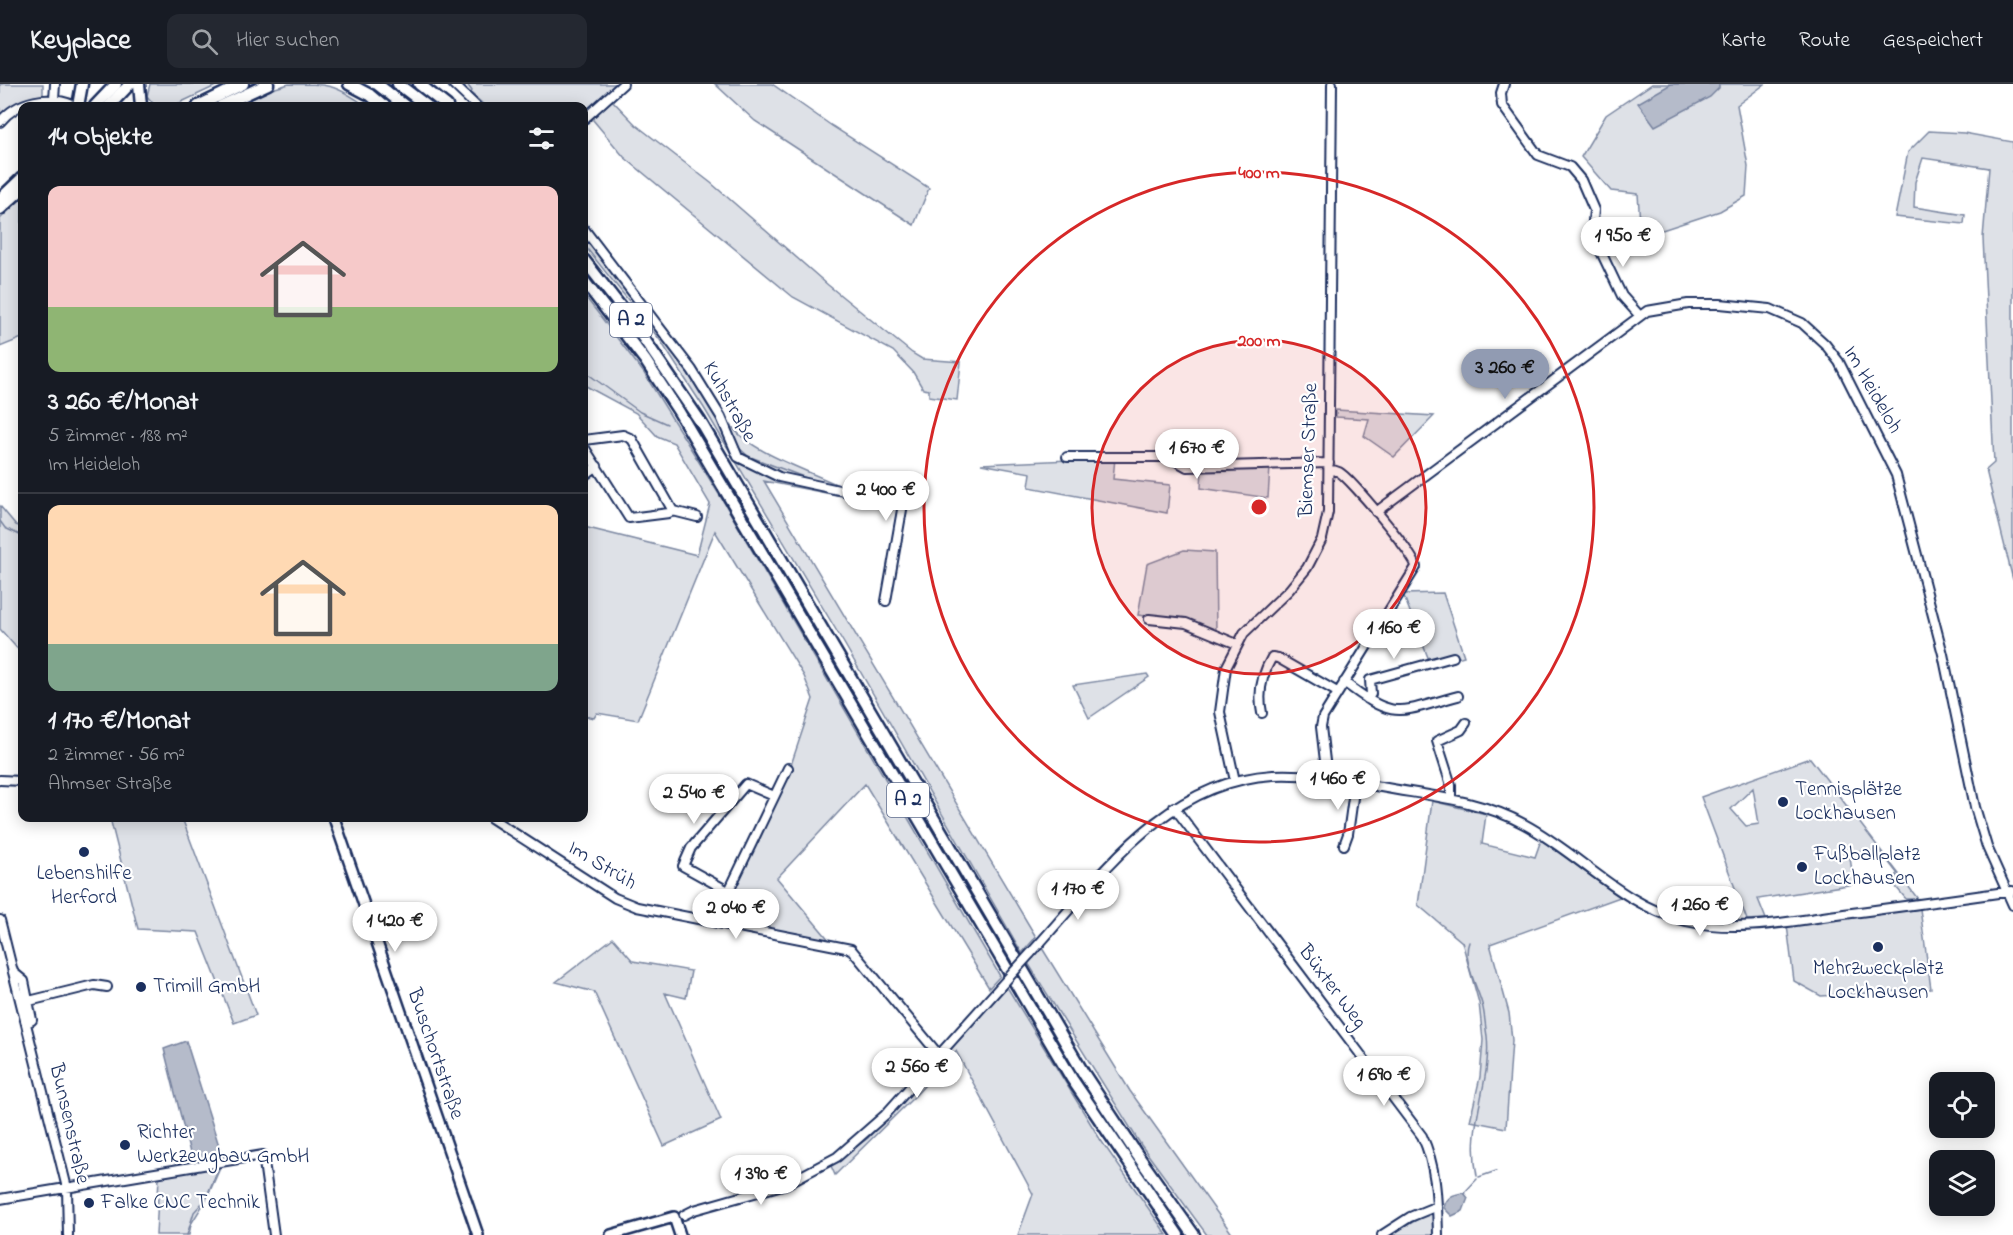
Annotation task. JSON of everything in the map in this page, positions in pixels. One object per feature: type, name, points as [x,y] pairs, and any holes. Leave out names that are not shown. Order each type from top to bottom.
[{"type":"highway","points":[[103,102],[116,84]]},
{"type":"highway","points":[[105,102],[130,84]]},
{"type":"highway","points":[[139,84],[141,102]]},
{"type":"highway","points":[[206,102],[243,84]]},
{"type":"highway","points":[[230,102],[268,84]]},
{"type":"highway","points":[[349,84],[370,95]]},
{"type":"highway","points":[[356,84],[377,102]]},
{"type":"highway","points":[[377,84],[400,102]]},
{"type":"highway","points":[[398,84],[422,102]]},
{"type":"highway","points":[[419,84],[442,102]]},
{"type":"highway","points":[[0,199],[18,182]]},
{"type":"highway","points":[[0,209],[18,193]]},
{"type":"highway","name":"A 2","points":[[588,265],[631,320],[700,421],[1090,1084],[1194,1235]]},
{"type":"highway","name":"A 2","points":[[588,286],[645,360],[679,412],[1072,1079],[1178,1235]]},
{"type":"main road","name":"Buschortstraße","points":[[335,822],[478,1235]]},
{"type":"main road","points":[[611,1235],[679,1216],[680,1235]]},
{"type":"street","points":[[54,100],[55,84]]},
{"type":"street","points":[[453,84],[472,102]]},
{"type":"street","points":[[588,115],[623,84]]},
{"type":"street","name":"Biemser Straße","points":[[1234,781],[1222,729],[1220,702],[1226,668],[1237,644],[1258,618],[1299,580],[1315,554],[1328,512],[1332,84]]},
{"type":"street","points":[[1504,84],[1501,93],[1502,105],[1538,155],[1570,167],[1581,180],[1594,210],[1592,233],[1622,296],[1640,315]]},
{"type":"street","points":[[33,102],[54,100],[61,102]]},
{"type":"street","points":[[0,122],[18,108]]},
{"type":"street","name":"Kuhstraße","points":[[588,234],[692,370],[721,417],[738,457],[779,477],[903,504],[886,601]]},
{"type":"street","name":"Im Heideloh","points":[[1376,512],[1647,310],[1688,304],[1720,304],[1770,309],[1802,323],[1825,344],[1839,362],[1896,475],[1943,654],[1975,807],[1987,848],[2011,891],[2013,905]]},
{"type":"street","points":[[588,439],[623,435],[632,439],[673,511]]},
{"type":"street","points":[[588,453],[629,518],[673,511],[697,517]]},
{"type":"street","points":[[1067,457],[1169,457],[1187,467],[1329,467],[1340,473],[1413,557],[1416,567],[1323,717],[1321,727],[1327,778]]},
{"type":"street","points":[[588,473],[597,466]]},
{"type":"street","points":[[1149,619],[1186,623],[1237,644]]},
{"type":"street","points":[[1262,713],[1260,703],[1264,672],[1272,657],[1278,658],[1337,692]]},
{"type":"street","points":[[1367,699],[1371,694],[1370,680],[1453,657]]},
{"type":"street","points":[[1344,682],[1385,710],[1399,711],[1458,696]]},
{"type":"street","points":[[1451,799],[1451,785],[1437,741],[1461,730],[1467,723]]},
{"type":"street","points":[[714,922],[788,768]]},
{"type":"street","points":[[679,1216],[786,1184],[837,1157],[868,1132],[1135,839],[1174,807],[1200,793],[1234,781],[1276,775],[1327,778],[1451,799],[1511,817],[1543,836],[1607,884],[1638,903],[1670,916],[1726,927],[1770,924],[2011,891]]},
{"type":"street","points":[[0,780],[18,781]]},
{"type":"street","points":[[1344,845],[1348,834],[1355,783]]},
{"type":"street","points":[[728,891],[683,866],[691,848],[746,784],[774,796]]},
{"type":"street","name":"Büxter Weg","points":[[1174,807],[1422,1136],[1431,1156],[1438,1235]]},
{"type":"street","name":"Im Strüh","points":[[496,822],[623,902],[655,912],[851,949],[939,1055]]},
{"type":"street","name":"Bunsenstraße","points":[[0,920],[67,1188],[68,1235]]},
{"type":"street","name":"Bunsenstraße","points":[[13,972],[24,981],[32,1020],[27,1023]]},
{"type":"street","points":[[29,1001],[94,985],[107,987]]},
{"type":"street","points":[[0,1199],[263,1155],[274,1235]]},
{"type":"street","points":[[1382,1235],[1410,1217],[1437,1206]]},
{"type":"shaded area","points":[[0,84],[43,84],[43,97],[18,102],[0,116]]},
{"type":"shaded area","points":[[150,84],[220,84],[182,102],[152,102],[147,96]]},
{"type":"shaded area","points":[[289,84],[322,85],[338,89],[360,102],[245,102],[272,89]]},
{"type":"shaded area","points":[[461,84],[627,84],[611,99],[636,125],[711,183],[828,285],[922,359],[961,362],[957,400],[929,396],[929,390],[923,389],[913,372],[893,351],[793,297],[624,157],[588,114],[588,102],[481,102]]},
{"type":"shaded area","points":[[715,84],[772,84],[832,126],[929,188],[914,225],[755,121]]},
{"type":"shaded area","points":[[1652,84],[1765,84],[1737,105],[1748,166],[1746,196],[1720,211],[1641,237],[1638,194],[1611,191],[1581,157],[1606,115]]},
{"type":"shaded area","points":[[1929,131],[1964,133],[2013,142],[2013,580],[1986,470],[1994,463],[1983,238],[1989,168],[1923,158],[1915,182],[1914,207],[1965,215],[1964,224],[1895,217],[1908,152]]},
{"type":"shaded area","points":[[18,202],[18,340],[0,347],[0,219]]},
{"type":"shaded area","points":[[588,236],[692,372],[723,424],[731,425],[739,434],[765,452],[838,485],[837,495],[764,481],[1036,937],[1022,953],[845,645],[704,408],[660,340],[588,250]]},
{"type":"shaded area","points":[[588,300],[644,373],[725,504],[1000,976],[989,988],[865,784],[777,878],[830,941],[771,930],[753,900],[733,890],[790,768],[813,699],[804,676],[715,531],[638,720],[597,713],[594,718],[588,717],[588,528],[697,555],[710,504],[674,443],[657,436],[636,413],[588,387]]},
{"type":"shaded area","points":[[1336,410],[1434,416],[1394,457],[1364,436],[1369,419],[1336,417]]},
{"type":"shaded area","points":[[1115,458],[1113,479],[1170,485],[1167,513],[1029,487],[1031,473],[981,464]]},
{"type":"shaded area","points":[[1270,467],[1268,498],[1201,488],[1202,468]]},
{"type":"shaded area","points":[[0,506],[18,526],[18,649],[0,629]]},
{"type":"shaded area","points":[[1184,550],[1215,552],[1216,632],[1184,621],[1138,615],[1147,564]]},
{"type":"shaded area","points":[[1443,593],[1464,656],[1431,665],[1403,594]]},
{"type":"shaded area","points":[[1147,674],[1149,677],[1089,718],[1073,685]]},
{"type":"shaded area","points":[[1810,758],[1918,899],[1906,899],[1896,887],[1897,873],[1880,851],[1849,851],[1854,884],[1758,899],[1766,919],[1747,920],[1701,797]],"holes":[[[1753,788],[1759,824],[1746,826],[1731,809]]]},
{"type":"shaded area","points":[[1432,801],[1486,814],[1482,844],[1535,857],[1541,840],[1620,897],[1490,944],[1509,1013],[1512,1040],[1506,1128],[1470,1121],[1480,1077],[1483,1040],[1479,1003],[1462,942],[1418,905]]},
{"type":"shaded area","points":[[111,822],[184,822],[256,1015],[234,1023],[198,932],[138,929]]},
{"type":"shaded area","points":[[1920,909],[1931,989],[1821,996],[1794,981],[1787,925]]},
{"type":"shaded area","points":[[613,938],[633,961],[691,971],[686,998],[665,993],[721,1120],[664,1146],[594,992],[556,982]]},
{"type":"shaded area","points":[[1042,948],[1130,1091],[1233,1235],[1207,1235],[1141,1145],[1028,963]]},
{"type":"shaded area","points":[[1007,987],[1100,1139],[1167,1235],[1018,1235],[1033,1194],[956,1051],[914,1097],[835,1175],[831,1166],[868,1138]]},
{"type":"shaded area","points":[[221,1166],[206,1200],[191,1224],[189,1235],[156,1235],[159,1177]]},
{"type":"shaded area","points":[[1432,1211],[1435,1235],[1390,1235]]},
{"type":"water","points":[[1671,84],[1719,84],[1719,88],[1710,97],[1655,126],[1638,103]]},
{"type":"water","points":[[186,1041],[224,1158],[197,1163],[192,1161],[164,1049]]},
{"type":"water","points":[[1464,1193],[1468,1198],[1463,1211],[1452,1216],[1444,1208],[1446,1201],[1453,1195]]},
{"type":"waterway","points":[[467,84],[472,91],[470,95]]},
{"type":"waterway","points":[[588,374],[640,412],[667,424]]},
{"type":"waterway","points":[[738,447],[748,456],[809,479]]},
{"type":"waterway","points":[[0,521],[5,528],[18,534]]},
{"type":"waterway","points":[[1469,942],[1467,957],[1483,1008],[1488,1054],[1475,1138],[1474,1156],[1477,1176]]},
{"type":"waterway","points":[[187,1235],[194,1212],[205,1200],[219,1167]]},
{"type":"waterway","points":[[1479,1177],[1496,1171]]},
{"type":"waterway","points":[[1464,1193],[1477,1179]]},
{"type":"place","name":"Tennisplätze Lockhausen","points":[[1783,802]]},
{"type":"place","name":"Lebenshilfe Herford","points":[[84,852]]},
{"type":"place","name":"Fußballplatz Lockhausen","points":[[1802,867]]},
{"type":"place","name":"Mehrzweckplatz Lockhausen","points":[[1878,947]]},
{"type":"place","name":"Trimill GmbH","points":[[141,987]]},
{"type":"place","name":"Richter Werkzeugbau GmbH","points":[[125,1145]]},
{"type":"place","name":"Falke CNC Technik","points":[[89,1203]]}]
